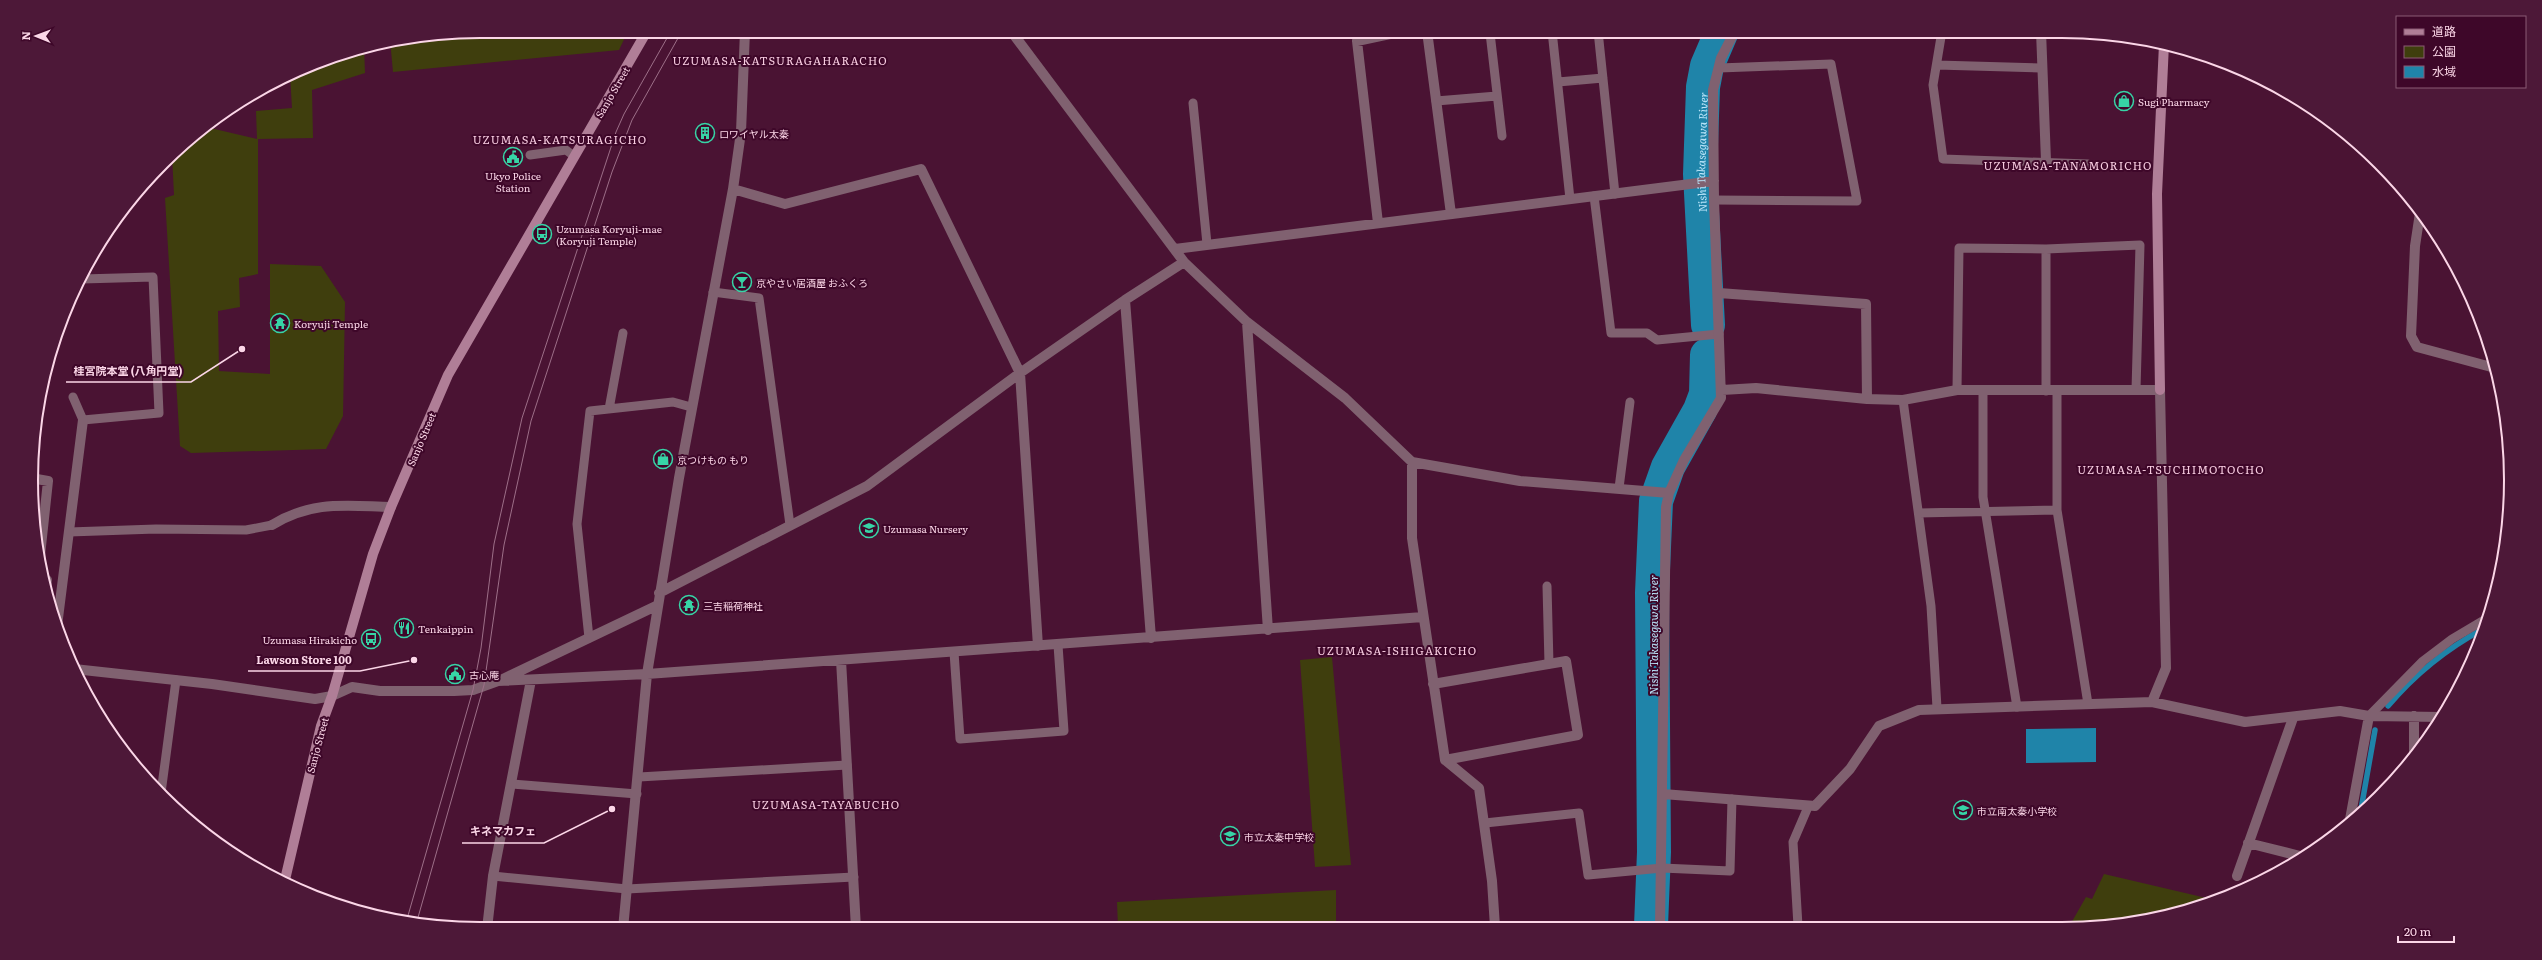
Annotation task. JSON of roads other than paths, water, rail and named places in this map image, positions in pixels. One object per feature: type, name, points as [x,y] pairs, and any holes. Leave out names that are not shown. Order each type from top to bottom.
[{"type":"main road","name":"Sanjo Street","points":[[286,876],[321,726],[332,696],[373,554],[391,507],[448,375],[643,38]]},
{"type":"main road","points":[[2160,390],[2157,194],[2164,50]]},
{"type":"street","points":[[624,922],[639,777],[647,674],[659,593],[691,407],[733,189],[741,132],[745,38]]},
{"type":"street","points":[[1016,38],[1184,262],[1247,322],[1345,398],[1412,462],[1520,481],[1669,493]]},
{"type":"street","points":[[1371,38],[1357,41],[1378,223]]},
{"type":"street","points":[[1428,38],[1451,214]]},
{"type":"street","points":[[1660,922],[1666,507],[1669,493],[1684,460],[1721,398],[1722,390],[1714,200],[1713,90],[1721,58],[1732,38]]},
{"type":"street","points":[[2041,38],[2041,68],[2044,92],[2046,161]]},
{"type":"street","points":[[733,189],[785,204],[921,169],[1020,373],[1038,646]]},
{"type":"street","points":[[1175,248],[1714,181]]},
{"type":"street","points":[[2419,219],[2415,246],[2412,336],[2417,347],[2489,366]]},
{"type":"street","points":[[659,593],[867,486],[1020,373],[1125,300],[1184,262]]},
{"type":"street","points":[[1718,293],[1866,304],[1867,399]]},
{"type":"street","points":[[1125,300],[1151,638]]},
{"type":"street","points":[[1247,322],[1268,630]]},
{"type":"street","points":[[1722,390],[1756,388],[1867,399],[1903,400],[1957,390],[2160,390],[2166,668],[2152,702]]},
{"type":"street","points":[[59,616],[83,420]]},
{"type":"street","points":[[1412,462],[1412,538],[1422,618],[1434,684],[1445,760],[1479,788],[1485,823],[1495,922]]},
{"type":"street","points":[[38,479],[48,481],[42,537]]},
{"type":"street","points":[[272,525],[291,513],[326,505],[391,507]]},
{"type":"street","points":[[82,670],[176,680],[308,698],[332,696],[352,686],[380,691],[473,690],[498,681],[658,605]]},
{"type":"street","points":[[498,681],[647,674],[1422,618]]},
{"type":"street","points":[[841,660],[856,922]]},
{"type":"street","points":[[1434,684],[1566,661],[1578,735],[1445,760]]},
{"type":"street","points":[[488,922],[493,876],[531,680]]},
{"type":"street","points":[[1663,794],[1815,806],[1850,769],[1879,726],[1914,712],[1937,708],[2016,707],[2152,702],[2245,722],[2293,718],[2340,711],[2369,716],[2436,717]]},
{"type":"street","points":[[2351,814],[2369,716]]},
{"type":"street","points":[[2414,716],[2414,748]]},
{"type":"street","points":[[2237,876],[2293,718]]},
{"type":"street","points":[[2248,843],[2296,855]]},
{"type":"lane","points":[[1491,38],[1502,136]]},
{"type":"lane","points":[[1553,38],[1570,199]]},
{"type":"lane","points":[[1599,38],[1616,194]]},
{"type":"lane","points":[[1941,38],[1934,85],[1943,159],[2046,161],[2088,164]]},
{"type":"lane","points":[[1714,200],[1857,201],[1831,64],[1719,68]]},
{"type":"lane","points":[[1937,65],[2041,68]]},
{"type":"lane","points":[[1558,82],[1603,78]]},
{"type":"lane","points":[[1436,101],[1497,96]]},
{"type":"lane","points":[[1193,103],[1207,244]]},
{"type":"lane","points":[[530,155],[566,150],[574,156]]},
{"type":"lane","points":[[1594,196],[1611,333],[1647,333],[1657,340],[1719,334]]},
{"type":"lane","points":[[1957,390],[1959,248],[2046,249],[2140,245],[2136,390]]},
{"type":"lane","points":[[2046,249],[2046,391]]},
{"type":"lane","points":[[73,396],[83,420],[159,413],[153,277],[87,279]]},
{"type":"lane","points":[[713,292],[759,298],[790,525]]},
{"type":"lane","points":[[609,409],[623,333]]},
{"type":"lane","points":[[2058,390],[2057,510],[2088,704]]},
{"type":"lane","points":[[1984,391],[1984,512],[2016,707]]},
{"type":"lane","points":[[1903,400],[1931,606],[1937,708]]},
{"type":"lane","points":[[589,638],[577,524],[590,411],[674,402],[691,407]]},
{"type":"lane","points":[[1619,488],[1630,402]]},
{"type":"lane","points":[[1919,513],[2057,510]]},
{"type":"lane","points":[[69,532],[156,529],[246,530],[272,525]]},
{"type":"lane","points":[[1547,586],[1550,664]]},
{"type":"lane","points":[[2369,716],[2423,661],[2452,639],[2481,622]]},
{"type":"lane","points":[[954,652],[960,739],[1064,731],[1058,645]]},
{"type":"lane","points":[[162,787],[176,680]]},
{"type":"lane","points":[[639,777],[847,765]]},
{"type":"lane","points":[[512,784],[637,794]]},
{"type":"lane","points":[[1485,823],[1579,813],[1588,875],[1662,868],[1730,871],[1732,799]]},
{"type":"lane","points":[[1798,922],[1792,842],[1808,806]]},
{"type":"lane","points":[[493,876],[627,889],[854,877]]},
{"type":"water","points":[[2096,728],[2096,762],[2026,763],[2026,729]]},
{"type":"waterway","name":"Nishi Takasegawa River","points":[[1708,325],[1700,174],[1703,87],[1707,66],[1719,38]]},
{"type":"waterway","name":"Nishi Takasegawa River","points":[[1651,922],[1654,852],[1652,593],[1656,501],[1668,467],[1700,410],[1706,394],[1707,355]]},
{"type":"waterway","points":[[2388,706],[2409,683],[2432,663],[2456,645],[2477,633]]},
{"type":"waterway","points":[[2362,804],[2375,730]]},
{"type":"tram line","points":[[408,916],[473,690],[481,648],[494,544],[522,418],[616,132],[624,114],[667,38]]},
{"type":"tram line","points":[[418,917],[484,685],[504,545],[531,421],[612,172],[632,120],[678,38]]},
{"type":"place","name":"Sugi Pharmacy","points":[[2124,101]]},
{"type":"place","name":"ロワイヤル太秦","points":[[705,133]]},
{"type":"place","name":"Ukyo Police Station","points":[[513,157]]},
{"type":"place","name":"Uzumasa Koryuji-mae (Koryuji Temple)","points":[[542,234]]},
{"type":"place","name":"京やさい居酒屋 おふくろ","points":[[742,282]]},
{"type":"place","name":"Koryuji Temple","points":[[280,323]]},
{"type":"place","name":"桂宮院本堂 (八角円堂)","points":[[242,349]]},
{"type":"place","name":"京つけもの もり","points":[[663,459]]},
{"type":"place","name":"Uzumasa Nursery","points":[[869,528]]},
{"type":"place","name":"三吉稲荷神社","points":[[689,605]]},
{"type":"place","name":"Tenkaippin","points":[[404,628]]},
{"type":"place","name":"Uzumasa Hirakicho","points":[[371,639]]},
{"type":"place","name":"Lawson Store 100","points":[[414,660]]},
{"type":"place","name":"古心庵","points":[[455,674]]},
{"type":"place","name":"キネマカフェ","points":[[612,809]]},
{"type":"place","name":"市立南太秦小学校","points":[[1963,810]]},
{"type":"place","name":"市立太秦中学校","points":[[1230,836]]},
{"type":"district","name":"UZUMASA-KATSURAGAHARACHO","points":[[780,60]]},
{"type":"district","name":"UZUMASA-KATSURAGICHO","points":[[560,139]]},
{"type":"district","name":"UZUMASA-TANAMORICHO","points":[[2068,165]]},
{"type":"district","name":"UZUMASA-TSUCHIMOTOCHO","points":[[2171,469]]},
{"type":"district","name":"UZUMASA-ISHIGAKICHO","points":[[1397,650]]},
{"type":"district","name":"UZUMASA-TAYABUCHO","points":[[826,804]]}]
